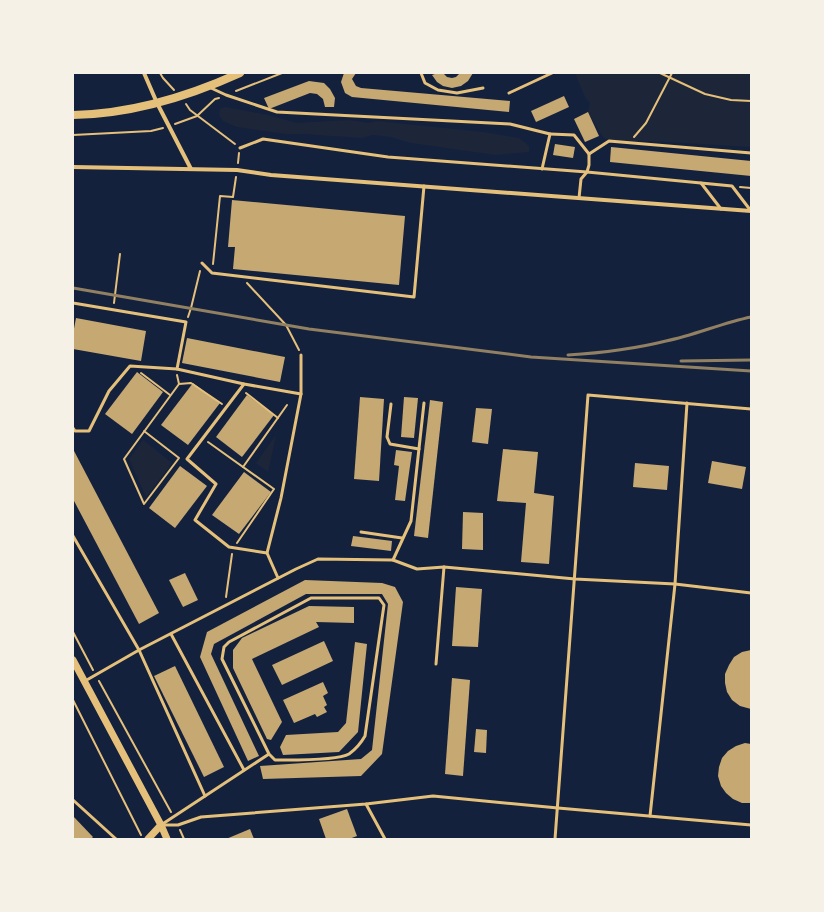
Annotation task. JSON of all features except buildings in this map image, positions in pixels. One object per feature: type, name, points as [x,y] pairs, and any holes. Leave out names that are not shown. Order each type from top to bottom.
[{"type":"main road","points":[[73,115],[97,115],[157,103],[209,87],[240,73]]},
{"type":"street","points":[[144,73],[157,103],[191,169]]},
{"type":"street","points":[[73,167],[237,170],[271,175],[751,211]]},
{"type":"street","points":[[73,660],[167,839]]},
{"type":"street","points":[[148,839],[161,825]]},
{"type":"lane","points":[[421,73],[425,84],[438,90],[457,93],[483,88]]},
{"type":"lane","points":[[509,93],[552,73]]},
{"type":"lane","points":[[209,87],[226,95],[277,112],[510,124],[550,134],[574,135],[589,154],[589,165],[587,172],[581,179],[579,198]]},
{"type":"lane","points":[[542,169],[550,134]]},
{"type":"lane","points":[[240,148],[264,139],[388,157],[587,172],[732,186],[751,211]]},
{"type":"lane","points":[[589,154],[609,141],[751,154]]},
{"type":"lane","points":[[701,183],[721,209]]},
{"type":"lane","points":[[202,262],[212,273],[414,297],[424,186]]},
{"type":"lane","points":[[73,303],[186,322],[177,369]]},
{"type":"lane","points":[[278,578],[267,553],[281,498],[301,394],[301,355]]},
{"type":"lane","points":[[73,428],[75,431],[89,431],[109,391],[130,366],[177,369],[244,384],[301,394]]},
{"type":"lane","points":[[244,384],[186,459],[216,484],[195,520],[229,547],[267,553]]},
{"type":"lane","points":[[555,839],[588,395],[751,409]]},
{"type":"lane","points":[[393,560],[411,521],[424,403]]},
{"type":"lane","points":[[650,816],[675,584],[687,403]]},
{"type":"lane","points":[[391,404],[387,437],[390,444],[419,449]]},
{"type":"lane","points":[[361,532],[402,538]]},
{"type":"lane","points":[[73,536],[139,650],[205,796]]},
{"type":"lane","points":[[84,681],[139,650],[318,559],[393,560],[417,569],[444,567],[575,579],[675,584],[751,593]]},
{"type":"lane","points":[[436,664],[444,567]]},
{"type":"lane","points":[[311,598],[379,598],[384,605],[365,736],[360,744],[347,755],[335,758],[275,760],[269,754],[222,659],[224,647],[229,642],[311,598]]},
{"type":"lane","points":[[171,634],[244,770]]},
{"type":"lane","points":[[161,825],[269,754]]},
{"type":"lane","points":[[161,825],[178,825],[201,817],[366,804],[433,796],[751,825]]},
{"type":"lane","points":[[73,800],[116,839]]},
{"type":"lane","points":[[366,804],[385,839]]},
{"type":"path","points":[[73,135],[151,131],[169,126],[197,116],[216,99],[282,73]]},
{"type":"path","points":[[660,73],[705,94],[731,100],[751,101]]},
{"type":"path","points":[[630,143],[646,123],[672,73]]},
{"type":"path","points":[[113,310],[120,254]]},
{"type":"path","points":[[186,322],[191,308],[202,262]]},
{"type":"path","points":[[239,275],[286,325],[301,355]]},
{"type":"path","points":[[130,366],[170,395]]},
{"type":"path","points":[[144,431],[179,458],[144,504],[124,459],[144,431],[170,395],[179,384],[191,383],[226,407]]},
{"type":"path","points":[[240,389],[278,418]]},
{"type":"path","points":[[243,467],[287,405]]},
{"type":"path","points":[[202,438],[274,490],[233,548],[225,606]]},
{"type":"path","points":[[73,632],[173,817]]},
{"type":"path","points":[[73,700],[142,839]]},
{"type":"shaded area","points":[[575,73],[751,73],[751,147],[649,141],[612,143],[603,137],[588,112],[590,103],[585,97]]},
{"type":"shaded area","points":[[225,107],[268,115],[297,123],[349,120],[368,123],[377,121],[483,132],[519,138],[529,146],[529,152],[495,155],[411,143],[391,137],[373,135],[362,138],[286,134],[237,127],[223,121],[219,115],[220,109]]},
{"type":"shaded area","points":[[276,435],[268,472],[256,463]]},
{"type":"shaded area","points":[[143,440],[172,463],[146,497],[129,459]]},
{"type":"railway","points":[[73,288],[309,329],[531,357],[751,371]]},
{"type":"railway","points":[[568,355],[617,350],[654,344],[751,317]]},
{"type":"railway","points":[[681,361],[751,360]]}]
